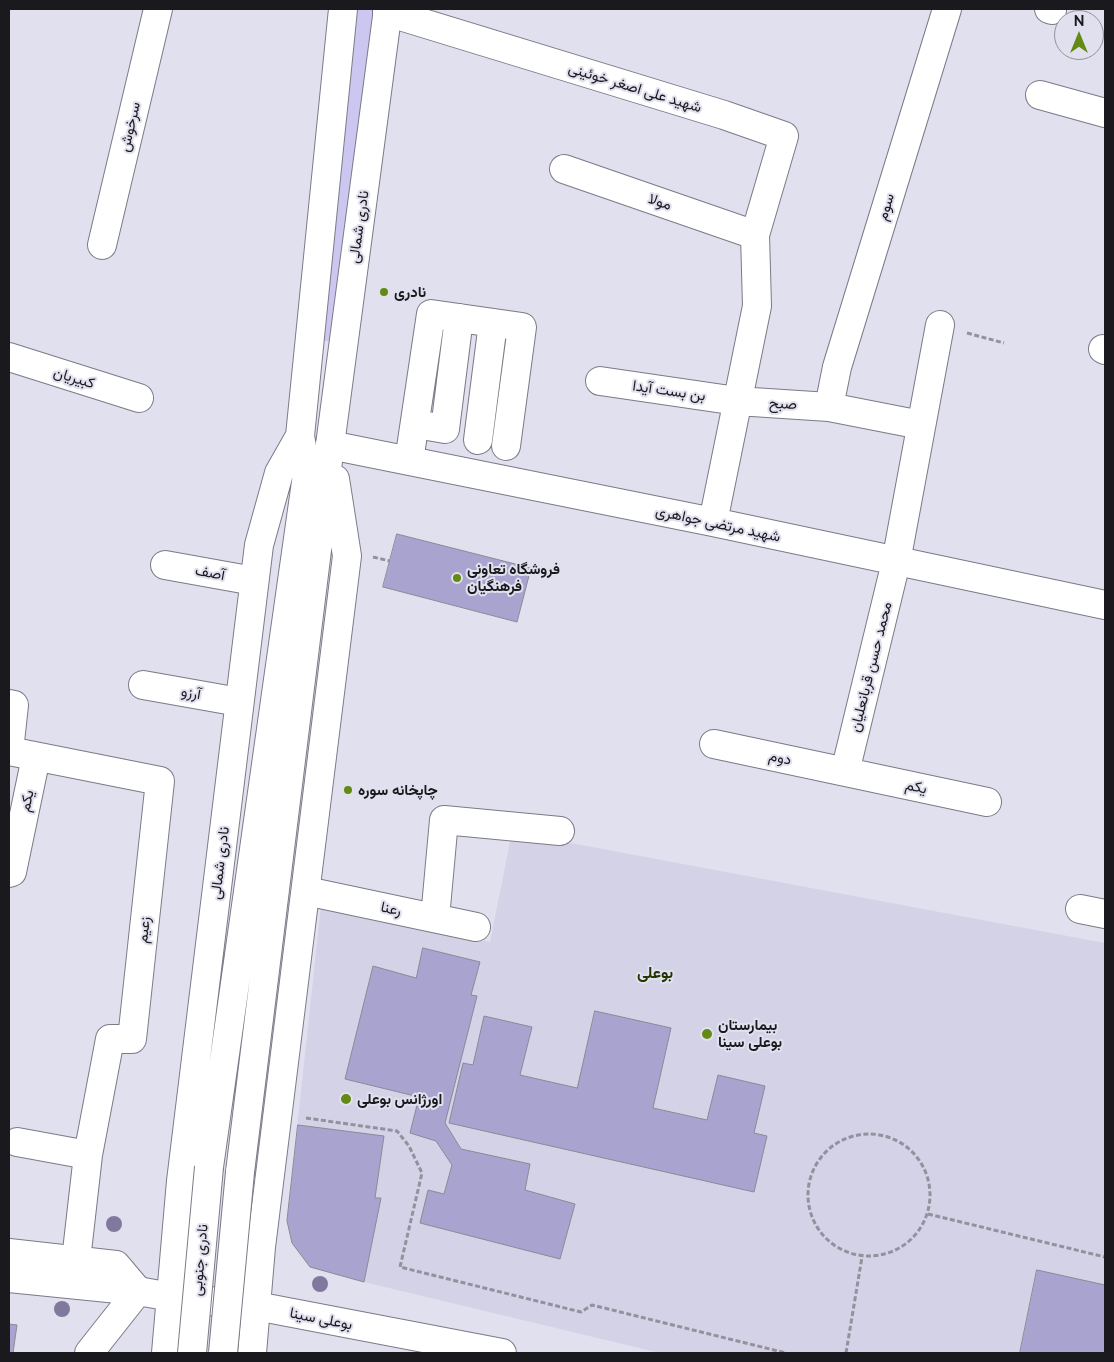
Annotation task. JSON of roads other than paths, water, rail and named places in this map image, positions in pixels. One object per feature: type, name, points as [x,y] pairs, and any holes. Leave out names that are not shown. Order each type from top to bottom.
[{"type":"main road","name":"سرخوش","points":[[102,245],[158,9]]},
{"type":"main road","name":"نادری شمالی","points":[[209,1168],[308,475],[300,436],[343,9]]},
{"type":"main road","name":"سوم","points":[[830,407],[837,367],[947,9]]},
{"type":"main road","name":"نادری شمالی","points":[[240,1172],[330,445],[387,11]]},
{"type":"main road","name":"شهید علی اصغر خوئینی","points":[[387,11],[724,115],[784,136],[755,235]]},
{"type":"main road","points":[[1040,95],[1105,113]]},
{"type":"main road","name":"مولا","points":[[564,169],[755,235]]},
{"type":"main road","points":[[714,522],[756,306],[755,235]]},
{"type":"main road","points":[[409,461],[431,314],[522,327],[506,446]]},
{"type":"main road","points":[[478,440],[493,323]]},
{"type":"main road","name":"محمد حسن قربانعلیان","points":[[845,772],[896,562],[940,325]]},
{"type":"main road","name":"کبیریان","points":[[9,358],[139,398]]},
{"type":"main road","name":"بن بست آیدا","points":[[600,381],[737,401]]},
{"type":"main road","name":"صبح","points":[[737,401],[830,407],[921,425]]},
{"type":"main road","name":"نادری شمالی","points":[[171,1297],[182,1171],[259,545],[279,473],[300,436]]},
{"type":"main road","name":"نادری شمالی","points":[[256,1306],[261,1247],[347,556],[330,445]]},
{"type":"main road","name":"شهید مرتضی جواهری","points":[[330,445],[714,522],[1105,605]]},
{"type":"main road","name":"آصف","points":[[165,565],[254,581]]},
{"type":"main road","name":"آرزو","points":[[143,685],[239,702]]},
{"type":"main road","name":"زعیم","points":[[9,704],[14,705],[9,751],[160,781],[132,1040],[110,1040],[88,1154],[76,1260]]},
{"type":"main road","name":"دوم","points":[[714,744],[845,772]]},
{"type":"main road","name":"یکم","points":[[9,873],[12,872],[36,757]]},
{"type":"main road","name":"یکم","points":[[845,772],[987,802]]},
{"type":"main road","points":[[435,918],[444,820],[560,831]]},
{"type":"main road","name":"رعنا","points":[[306,891],[476,927]]},
{"type":"main road","points":[[17,1142],[88,1154]]},
{"type":"main road","name":"نادری جنوبی","points":[[192,1353],[209,1168]]},
{"type":"main road","name":"نادری جنوبی","points":[[223,1353],[240,1172]]},
{"type":"main road","points":[[174,1255],[200,1275],[209,1280],[219,1280],[235,1271],[261,1247]]},
{"type":"main road","points":[[9,1253],[116,1265],[138,1291],[89,1353]]},
{"type":"main road","name":"بوعلی سینا","points":[[9,1278],[138,1291],[171,1297],[256,1306],[502,1353]]},
{"type":"main road","name":"نادری جنوبی","points":[[167,1353],[171,1297]]},
{"type":"main road","points":[[252,1353],[256,1306]]},
{"type":"main road","points":[[167,1353],[178,1334],[187,1324],[200,1318],[213,1317],[229,1326],[246,1353]]},
{"type":"place","name":"نادری","points":[[384,292]]},
{"type":"place","name":"فروشگاه تعاونی فرهنگیان","points":[[457,578]]},
{"type":"place","name":"چاپخانه سوره","points":[[348,790]]},
{"type":"place","name":"بیمارستان بوعلی سینا","points":[[707,1034]]},
{"type":"place","name":"اورژانس بوعلی","points":[[346,1099]]},
{"type":"district","name":"بوعلی","points":[[655,973]]}]
